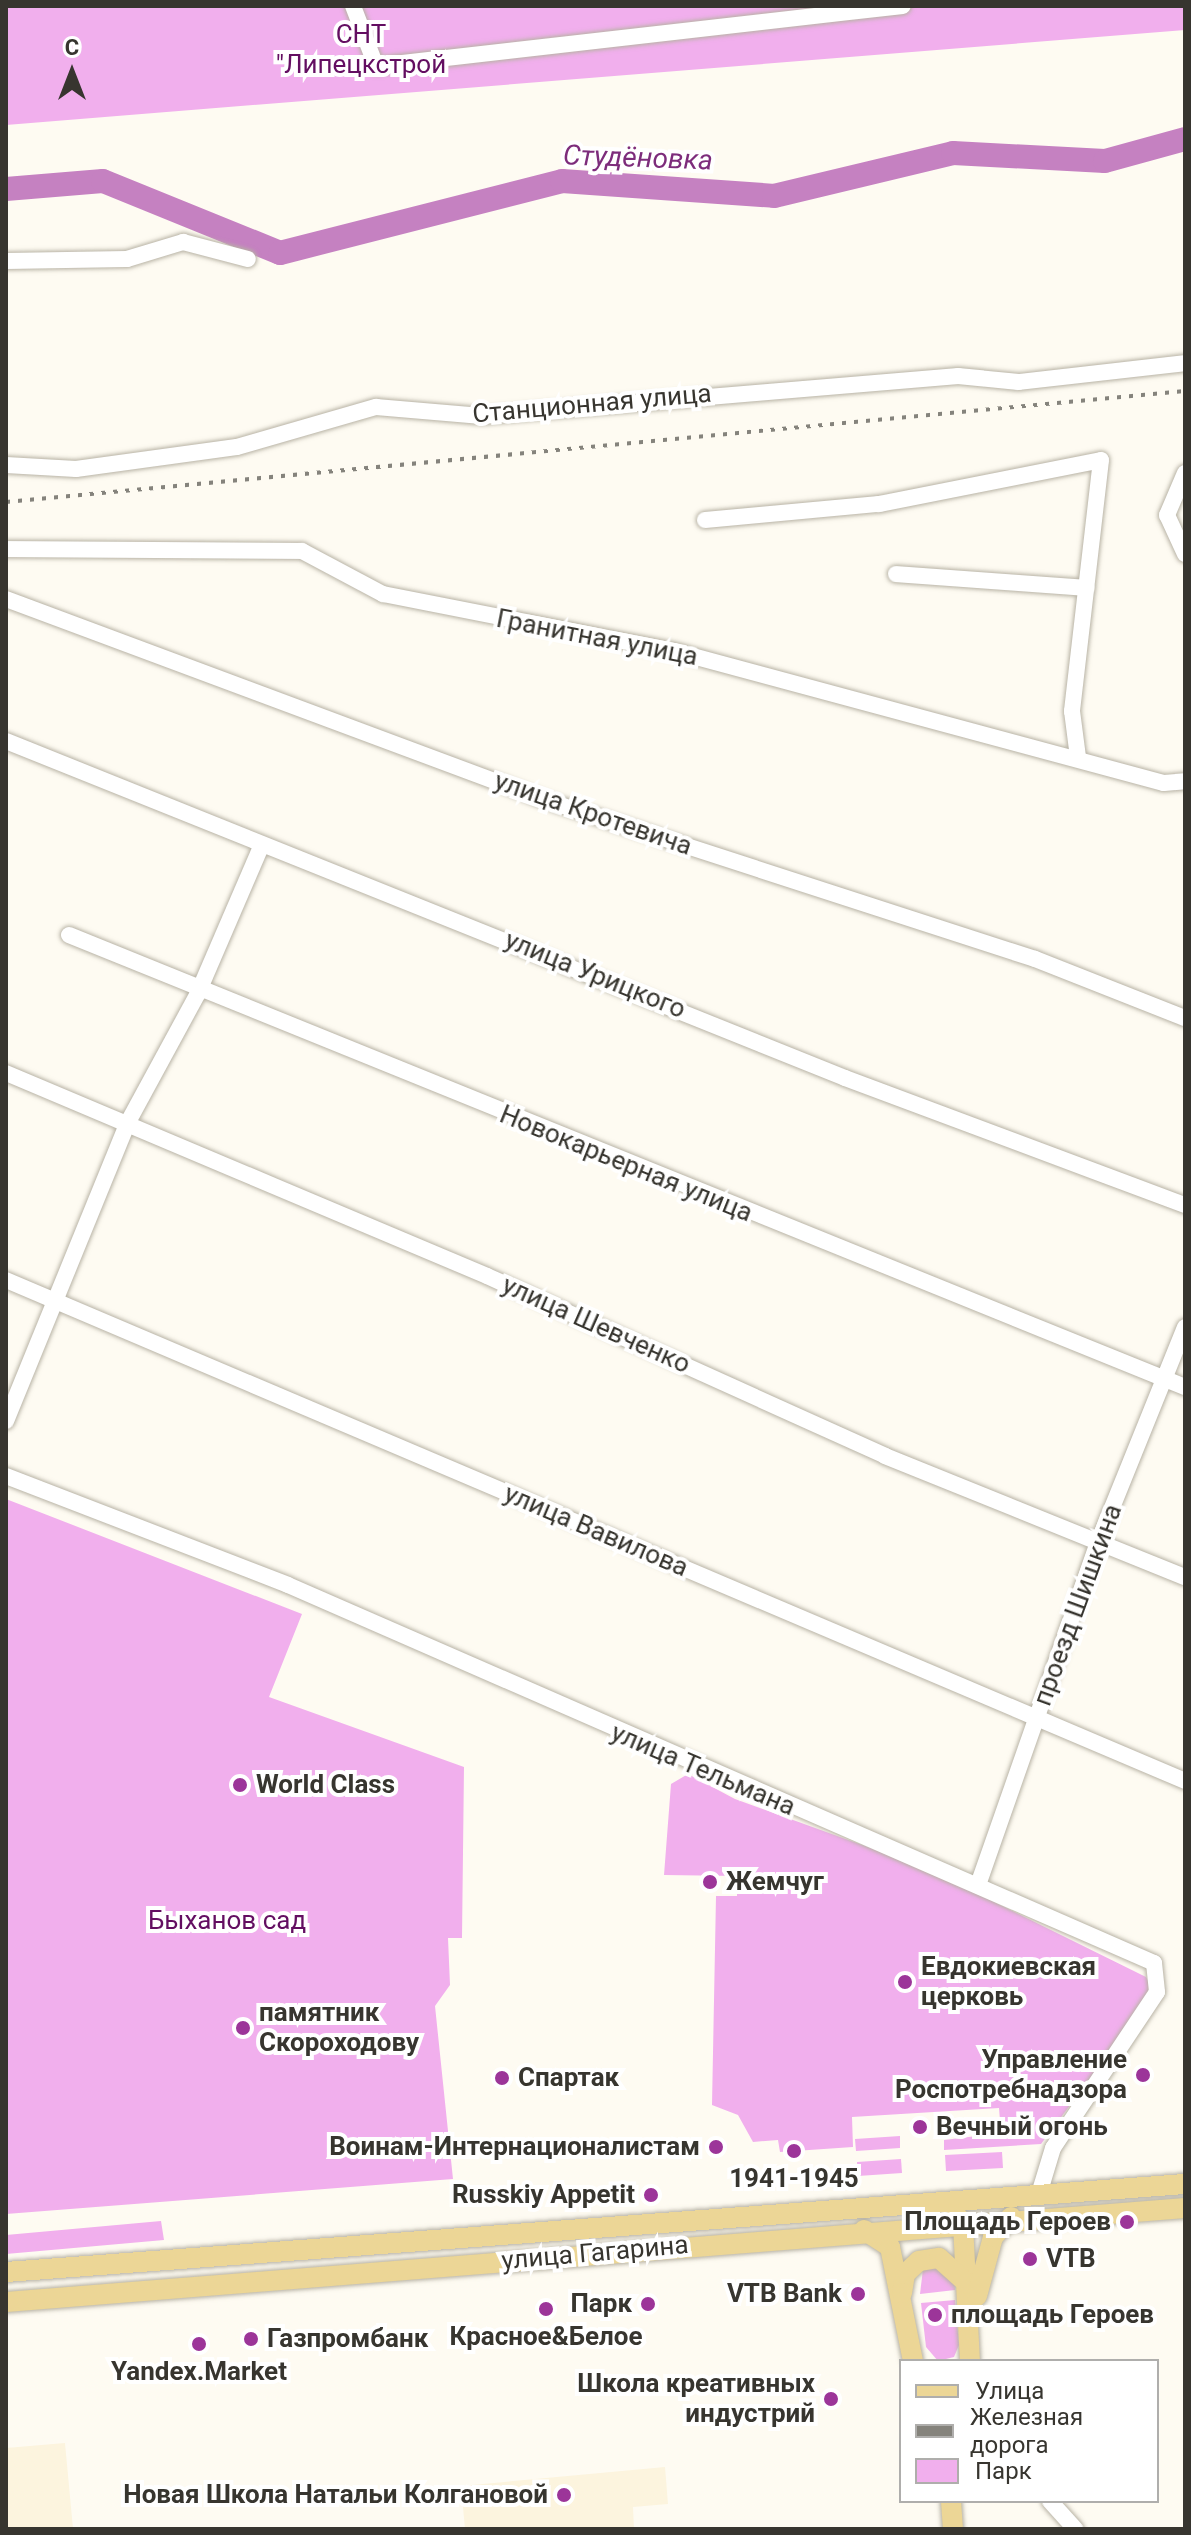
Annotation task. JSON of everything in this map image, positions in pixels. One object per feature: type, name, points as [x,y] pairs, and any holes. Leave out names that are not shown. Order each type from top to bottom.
[{"type":"main road","name":"улица Гагарина","points":[[6,2272],[929,2200],[1185,2184]]},
{"type":"main road","points":[[971,2331],[982,2264],[1006,2221],[1039,2194]]},
{"type":"main road","points":[[929,2200],[963,2224],[970,2359]]},
{"type":"main road","name":"улица Гагарина","points":[[6,2302],[864,2230],[1185,2208]]},
{"type":"main road","points":[[864,2230],[890,2247],[902,2293],[913,2359]]},
{"type":"main road","points":[[902,2293],[905,2274],[919,2261],[939,2258],[968,2284]]},
{"type":"main road","points":[[80,2266],[65,2282],[82,2295]]},
{"type":"main road","points":[[951,2503],[953,2529]]},
{"type":"street","points":[[353,6],[376,66],[903,6]]},
{"type":"street","points":[[6,261],[127,259],[183,242],[248,259]]},
{"type":"street","name":"Станционная улица","points":[[6,465],[76,469],[237,447],[376,407],[482,416],[958,376],[1019,382],[1185,363]]},
{"type":"street","points":[[705,520],[879,504],[1101,460],[1072,711],[1078,757]]},
{"type":"street","points":[[1185,473],[1167,515],[1185,554]]},
{"type":"street","name":"Гранитная улица","points":[[6,549],[302,551],[383,594],[674,651],[1078,757],[1164,783],[1185,781]]},
{"type":"street","points":[[896,574],[1086,588]]},
{"type":"street","name":"улица Кротевича","points":[[6,599],[545,800],[1035,959],[1185,1018]]},
{"type":"street","name":"улица Урицкого","points":[[6,741],[261,847],[1185,1205]]},
{"type":"street","points":[[6,1421],[50,1298],[127,1124],[198,993],[261,847]]},
{"type":"street","name":"Новокарьерная улица","points":[[69,935],[198,993],[1185,1387]]},
{"type":"street","name":"улица Шевченко","points":[[6,1073],[1097,1545],[1185,1577]]},
{"type":"street","name":"улица Вавилова","points":[[6,1280],[1185,1781]]},
{"type":"street","name":"проезд Шишкина","points":[[978,1885],[1097,1545],[1167,1381],[1185,1327]]},
{"type":"street","name":"улица Тельмана","points":[[6,1476],[288,1585],[1154,1963],[1157,1992],[1053,2148],[1039,2194]]},
{"type":"street","points":[[1052,2503],[1075,2529]]},
{"type":"shaded area","points":[[65,2443],[73,2529],[6,2529],[6,2448]]},
{"type":"shaded area","name":"Новая Школа Натальи Колгановой","points":[[665,2467],[668,2504],[633,2507],[634,2529],[465,2529],[461,2486]]},
{"type":"green space","name":"СНТ \"Липецкстрой","points":[[6,6],[1185,6],[1185,30],[6,125]]},
{"type":"green space","name":"Быханов сад","points":[[6,1499],[302,1614],[269,1697],[464,1767],[462,1938],[448,1938],[450,1985],[435,2006],[453,2179],[6,2214]]},
{"type":"green space","points":[[688,1774],[735,1799],[923,1867],[1146,1977],[1155,1992],[1041,2144],[944,2150],[944,2140],[1001,2133],[999,2108],[852,2117],[853,2147],[780,2152],[778,2140],[753,2142],[738,2115],[712,2105],[716,1896],[737,1896],[737,1876],[664,1875],[671,1784]]},
{"type":"green space","points":[[900,2136],[900,2148],[856,2151],[855,2139]]},
{"type":"green space","points":[[1002,2152],[1003,2168],[946,2171],[945,2155]]},
{"type":"green space","points":[[901,2159],[902,2173],[858,2176],[857,2162]]},
{"type":"green space","points":[[161,2221],[164,2240],[6,2254],[6,2235]]},
{"type":"green space","points":[[932,2263],[954,2279],[955,2290],[920,2294],[923,2269]]},
{"type":"green space","points":[[955,2300],[959,2345],[954,2357],[936,2359],[926,2347],[921,2303]]},
{"type":"waterway","name":"Студёновка","points":[[6,189],[103,181],[280,253],[562,181],[774,196],[953,153],[1105,161],[1185,139]]},
{"type":"railway","points":[[6,502],[1185,391]]},
{"type":"place","name":"World Class","points":[[240,1785]]},
{"type":"place","name":"Жемчуг","points":[[710,1882]]},
{"type":"place","name":"Евдокиевская церковь","points":[[905,1982]]},
{"type":"place","name":"памятник Скороходову","points":[[243,2028]]},
{"type":"place","name":"Управление Роспотребнадзора","points":[[1143,2075]]},
{"type":"place","name":"Спартак","points":[[502,2078]]},
{"type":"place","name":"Вечный огонь","points":[[920,2127]]},
{"type":"place","name":"Воинам-Интернационалистам","points":[[716,2147]]},
{"type":"place","name":"1941-1945","points":[[794,2151]]},
{"type":"place","name":"Russkiy Appetit","points":[[651,2195]]},
{"type":"place","name":"Площадь Героев","points":[[1127,2222]]},
{"type":"place","name":"VTB","points":[[1030,2259]]},
{"type":"place","name":"VTB Bank","points":[[858,2294]]},
{"type":"place","name":"Парк","points":[[648,2304]]},
{"type":"place","name":"Красное&Белое","points":[[546,2309]]},
{"type":"place","name":"площадь Героев","points":[[935,2315]]},
{"type":"place","name":"Газпромбанк","points":[[251,2339]]},
{"type":"place","name":"Yandex.Market","points":[[199,2344]]},
{"type":"place","name":"Школа креативных индустрий","points":[[831,2399]]},
{"type":"place","name":"Новая Школа Натальи Колгановой","points":[[564,2495]]}]
